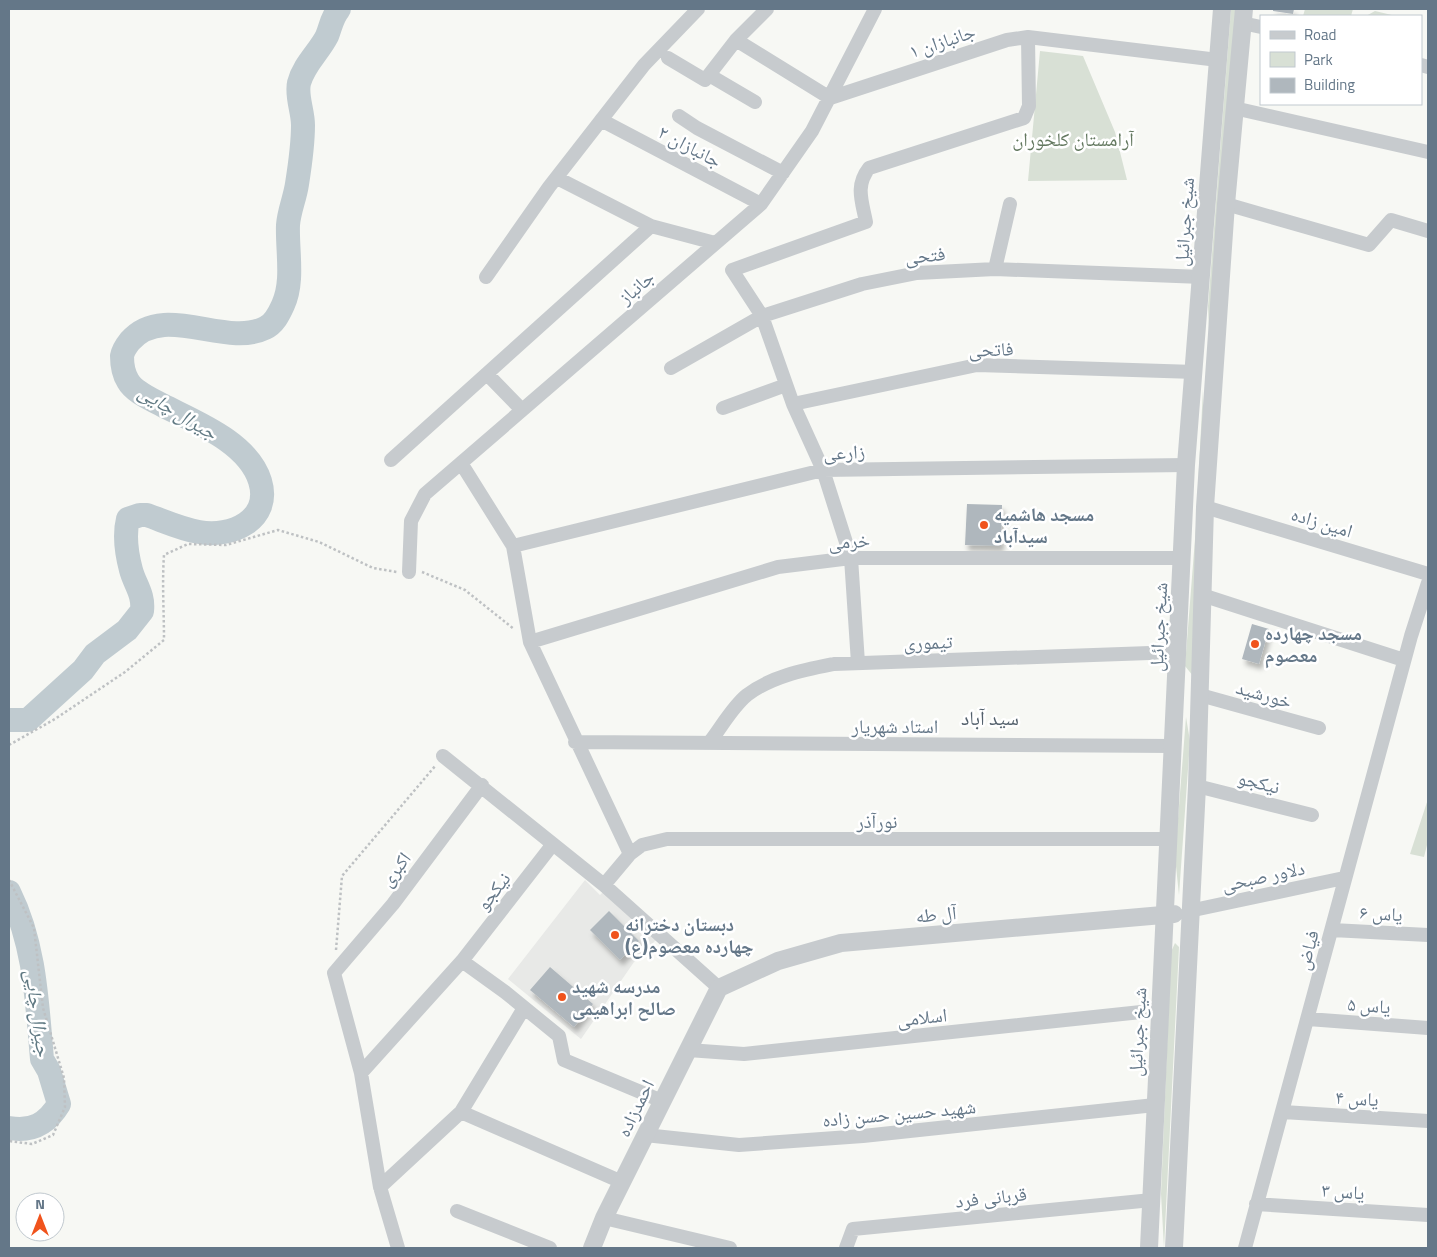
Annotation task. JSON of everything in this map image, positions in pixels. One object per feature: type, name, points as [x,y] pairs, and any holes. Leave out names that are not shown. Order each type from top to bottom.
[{"type":"street","points":[[486,277],[557,178],[644,65],[698,9]]},
{"type":"street","points":[[668,58],[705,80],[736,40],[767,9]]},
{"type":"street","name":"جانباز","points":[[409,572],[411,520],[425,494],[761,204],[812,131],[875,9]]},
{"type":"street","name":"شیخ جبرائیل","points":[[1149,1248],[1186,464],[1222,9]]},
{"type":"street","points":[[1174,1248],[1189,911],[1197,786],[1204,507],[1213,374],[1243,16],[1260,27]]},
{"type":"street","points":[[858,663],[851,558],[823,470],[793,404],[762,316],[732,270],[866,222],[860,179],[869,168],[1024,118],[1029,106],[1028,37]]},
{"type":"street","name":"جانبازان ۱","points":[[830,98],[1007,40],[1028,37],[1218,60]]},
{"type":"street","points":[[736,40],[830,98]]},
{"type":"street","points":[[709,75],[754,102]]},
{"type":"street","points":[[1234,108],[1428,152]]},
{"type":"street","points":[[679,116],[697,128],[782,173]]},
{"type":"street","name":"جانبازان ۲","points":[[601,120],[761,204]]},
{"type":"street","points":[[557,178],[651,226],[715,243]]},
{"type":"street","points":[[995,270],[1010,204]]},
{"type":"street","points":[[1226,204],[1369,245],[1391,220],[1428,231]]},
{"type":"street","points":[[391,460],[651,226]]},
{"type":"street","name":"فتحی","points":[[671,368],[762,316],[862,284],[917,273],[995,270],[1202,277]]},
{"type":"street","name":"فاتحی","points":[[793,404],[977,366],[1194,372]]},
{"type":"street","points":[[1194,372],[1213,374]]},
{"type":"street","points":[[487,374],[522,410]]},
{"type":"street","points":[[723,408],[786,385]]},
{"type":"street","points":[[461,463],[513,546],[530,642],[575,742],[630,854]]},
{"type":"street","name":"زارعی","points":[[513,546],[823,470],[1186,464]]},
{"type":"street","name":"امین زاده","points":[[1204,507],[1428,574]]},
{"type":"street","name":"خرمی","points":[[530,642],[778,567],[851,558],[1183,558]]},
{"type":"street","name":"فیاض","points":[[1245,1248],[1332,930],[1344,878],[1404,660],[1428,583]]},
{"type":"street","points":[[1202,595],[1404,660]]},
{"type":"street","name":"تیموری","points":[[709,744],[746,696],[761,686],[792,673],[834,664],[1178,652]]},
{"type":"street","points":[[1175,696],[1200,695]]},
{"type":"street","name":"خورشید","points":[[1200,695],[1319,728]]},
{"type":"street","name":"استاد شهریار","points":[[575,742],[1172,746]]},
{"type":"street","points":[[443,756],[482,785],[604,885],[719,988]]},
{"type":"street","name":"اکبری","points":[[334,973],[393,904],[482,785]]},
{"type":"street","name":"نیکجو","points":[[1197,786],[1312,815]]},
{"type":"street","name":"نورآذر","points":[[604,885],[630,854],[642,845],[668,840],[1168,840]]},
{"type":"street","name":"نیکجو","points":[[361,1073],[462,961],[553,844]]},
{"type":"street","name":"دلاور صبحی","points":[[1189,911],[1344,878]]},
{"type":"street","name":"آل طه","points":[[719,988],[778,961],[841,943],[1164,915],[1189,911]]},
{"type":"street","name":"یاس ۶","points":[[1332,930],[1428,934]]},
{"type":"street","points":[[462,961],[559,1036],[564,1060],[662,1101]]},
{"type":"street","points":[[334,973],[361,1073],[380,1187],[398,1248]]},
{"type":"street","name":"احمدزاده","points":[[592,1248],[604,1218],[719,988]]},
{"type":"street","points":[[380,1187],[460,1112],[524,1008]]},
{"type":"street","name":"اسلامی","points":[[688,1050],[744,1054],[1160,1010]]},
{"type":"street","name":"یاس ۵","points":[[1308,1019],[1428,1028]]},
{"type":"street","name":"شهید حسین حسن زاده","points":[[645,1135],[739,1145],[863,1136],[1155,1105]]},
{"type":"street","points":[[460,1112],[622,1182]]},
{"type":"street","name":"یاس ۴","points":[[1283,1112],[1428,1121]]},
{"type":"street","name":"قربانی فرد","points":[[846,1248],[853,1229],[1152,1200]]},
{"type":"street","name":"یاس ۳","points":[[1256,1204],[1428,1215]]},
{"type":"street","points":[[457,1211],[550,1248]]},
{"type":"street","points":[[604,1218],[730,1248]]},
{"type":"path","points":[[9,745],[54,719],[125,672],[164,640],[164,610],[161,585],[164,555],[188,544],[226,545],[278,530],[319,542],[373,568],[426,572],[466,590],[530,642]]},
{"type":"path","points":[[334,973],[342,876],[443,756]]},
{"type":"path","points":[[9,880],[34,928],[43,1008],[64,1078],[65,1107],[54,1135],[32,1144],[9,1141]]},
{"type":"shaded area","points":[[585,880],[600,895],[605,890],[657,939],[634,962],[581,1039],[508,979]]},
{"type":"green space","points":[[1231,9],[1237,9],[1210,357],[1208,306]]},
{"type":"green space","points":[[1305,9],[1353,9],[1351,15],[1303,15]]},
{"type":"green space","points":[[1375,11],[1392,15],[1368,15]]},
{"type":"green space","name":"آرامستان کلخوران","points":[[1040,51],[1083,56],[1115,132],[1127,180],[1028,181]]},
{"type":"green space","points":[[1203,389],[1204,458],[1193,676],[1185,666],[1196,526]]},
{"type":"green space","points":[[1186,717],[1190,741],[1179,895],[1175,857]]},
{"type":"green space","points":[[1428,799],[1428,841],[1424,857],[1410,854]]},
{"type":"green space","points":[[1175,943],[1179,947],[1164,1248],[1161,1194],[1171,952]]},
{"type":"building","points":[[1273,9],[1294,9],[1293,14],[1273,11]]},
{"type":"building","name":"مسجد هاشمیه سیدآباد","points":[[967,504],[1002,505],[1001,546],[965,545]]},
{"type":"building","name":"مسجد چهارده معصوم","points":[[1252,624],[1269,629],[1259,664],[1242,659]]},
{"type":"building","name":"دبستان دخترانه چهارده معصوم(ع)","points":[[609,911],[639,941],[620,960],[590,930]]},
{"type":"building","name":"مدرسه شهید صالح ابراهیمی","points":[[550,967],[593,1004],[574,1027],[530,990]]},
{"type":"waterway","name":"جیرال چایی","points":[[9,720],[28,720],[83,670],[95,654],[127,630],[142,611],[140,595],[131,570],[127,551],[126,532],[128,519],[147,515],[192,531],[224,532],[236,529],[246,523],[254,516],[260,506],[262,495],[260,481],[254,467],[244,455],[219,435],[134,389],[125,375],[122,356],[130,341],[144,330],[160,325],[177,325],[232,333],[249,333],[265,328],[278,315],[288,286],[288,225],[296,189],[302,147],[303,125],[298,93],[299,83],[304,70],[324,42],[333,18],[339,9]]},
{"type":"waterway","name":"جیرال چایی","points":[[9,892],[18,912],[30,953],[42,1059],[49,1071],[59,1104],[49,1117],[38,1125],[25,1129],[9,1128]]},
{"type":"place","name":"مسجد هاشمیه سیدآباد","points":[[984,525]]},
{"type":"place","name":"مسجد چهارده معصوم","points":[[1255,644]]},
{"type":"place","name":"دبستان دخترانه چهارده معصوم(ع)","points":[[615,935]]},
{"type":"place","name":"مدرسه شهید صالح ابراهیمی","points":[[562,997]]},
{"type":"district","name":"سید آباد","points":[[990,718]]}]
